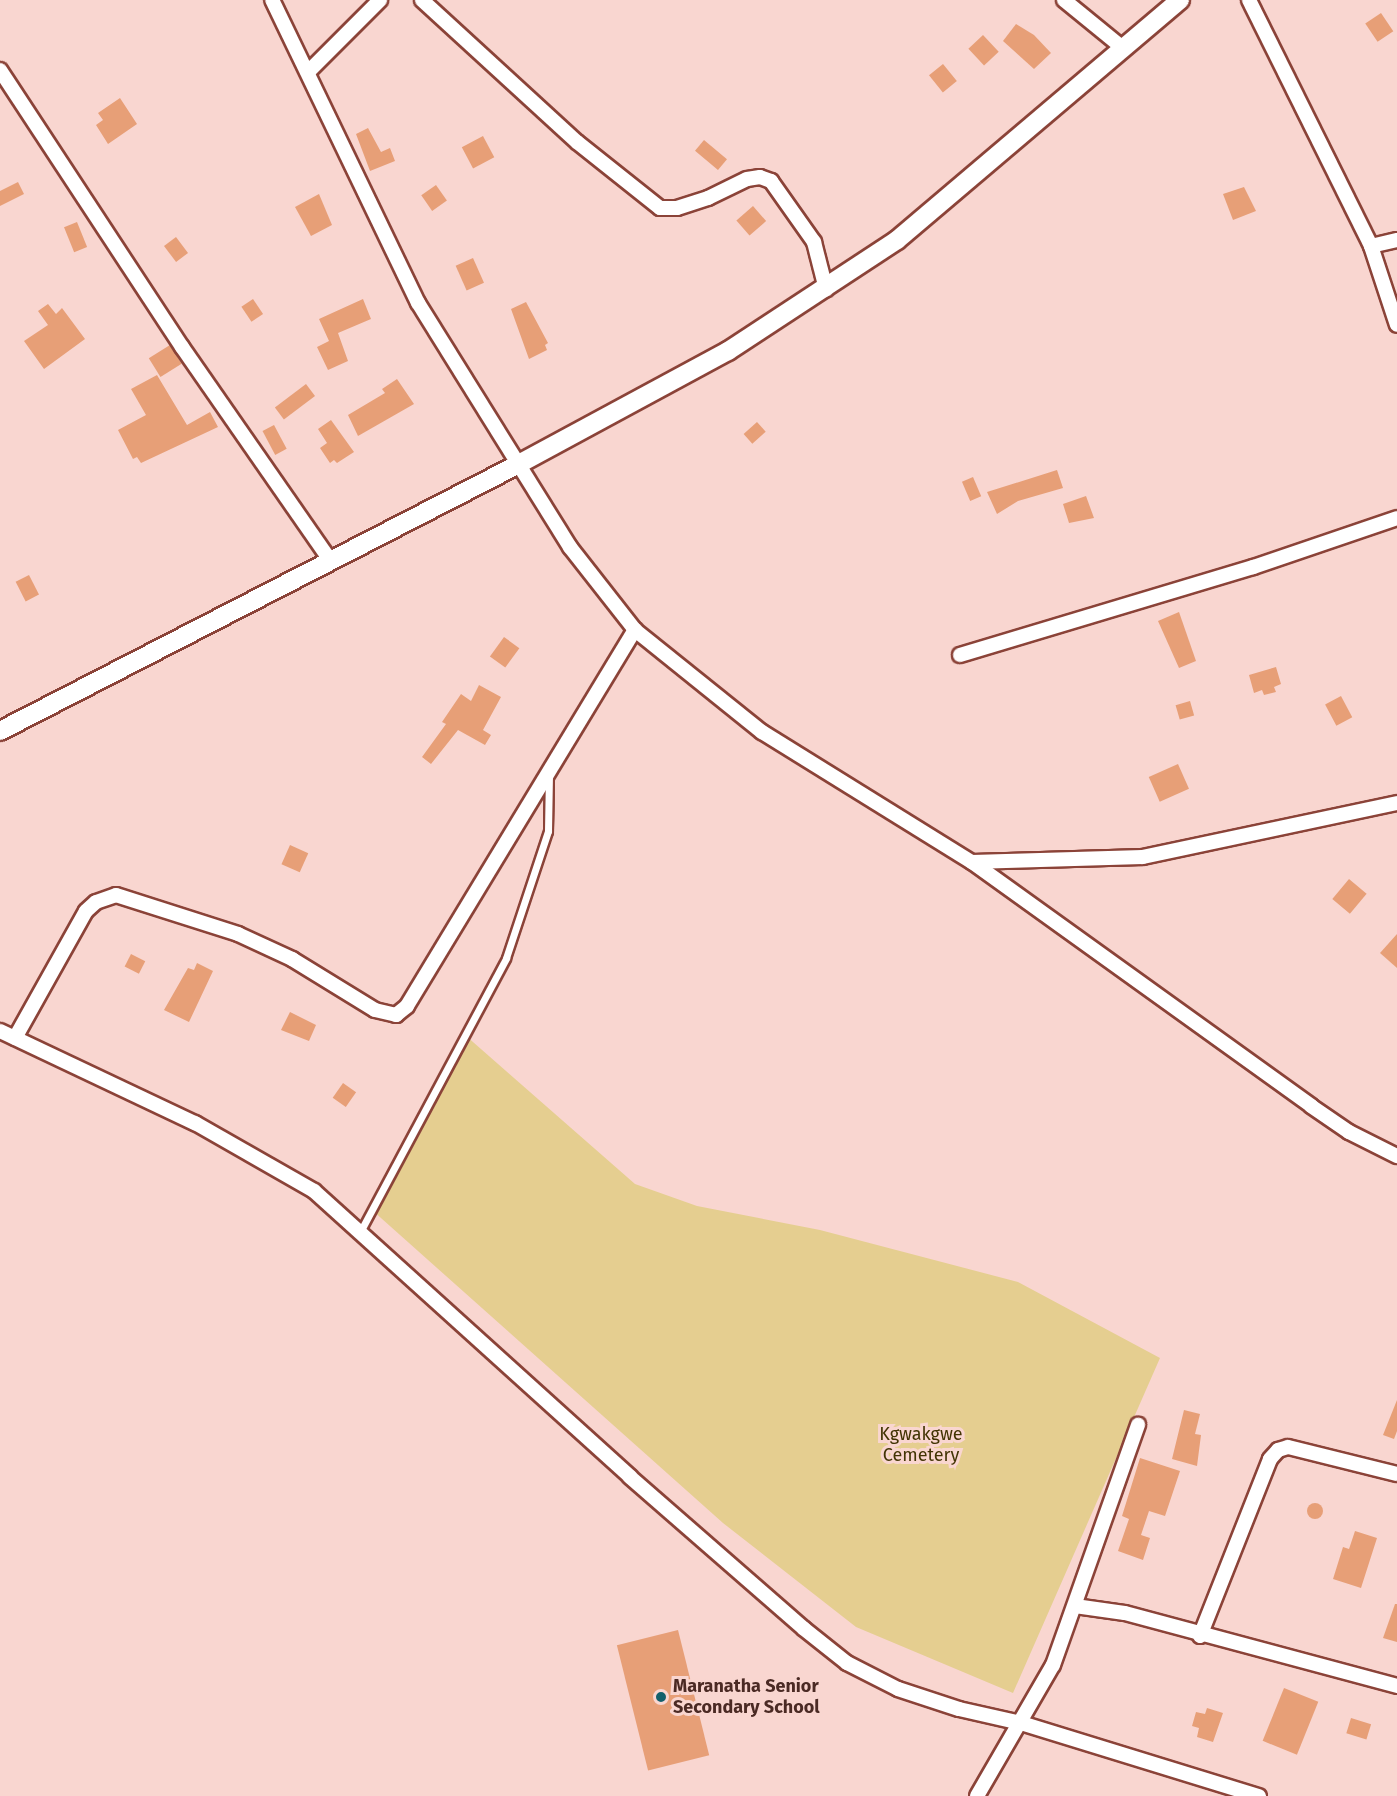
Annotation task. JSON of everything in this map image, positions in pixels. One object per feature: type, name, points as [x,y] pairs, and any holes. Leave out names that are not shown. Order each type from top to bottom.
[{"type":"street","points":[[272,0],[418,303],[570,547],[635,630],[762,732],[972,862],[1321,1112],[1397,1156]]},
{"type":"street","points":[[308,72],[380,0]]},
{"type":"street","points":[[422,0],[577,142],[660,208],[676,208],[708,198],[747,179],[760,177],[771,182],[814,242],[826,289]]},
{"type":"street","points":[[1064,0],[1124,49]]},
{"type":"street","points":[[0,731],[517,465],[728,351],[826,289],[897,240],[1180,0]]},
{"type":"street","points":[[1249,0],[1371,246],[1397,325]]},
{"type":"street","points":[[0,70],[182,346],[330,560]]},
{"type":"street","points":[[1371,246],[1397,240]]},
{"type":"street","points":[[960,655],[1253,567],[1397,518]]},
{"type":"street","points":[[15,1038],[86,911],[96,902],[116,895],[238,934],[292,958],[375,1010],[396,1015],[407,1006],[549,768],[635,630]]},
{"type":"street","points":[[972,862],[1143,857],[1397,803]]},
{"type":"street","points":[[0,1031],[195,1123],[314,1191],[630,1477],[802,1628],[847,1663],[898,1689],[959,1709],[1021,1723],[1258,1796]]},
{"type":"street","points":[[977,1796],[1053,1665],[1076,1606],[1138,1425]]},
{"type":"street","points":[[1200,1636],[1270,1459],[1278,1450],[1288,1447],[1397,1473]]},
{"type":"street","points":[[1076,1606],[1125,1613],[1200,1636],[1397,1686]]},
{"type":"lane","points":[[360,1232],[506,958],[548,831],[549,768]]},
{"type":"green space","name":"Kgwakgwe Cemetery","points":[[465,1035],[635,1184],[697,1206],[820,1230],[1018,1282],[1160,1358],[1013,1693],[856,1627],[723,1523],[372,1210]]},
{"type":"building","points":[[1381,13],[1393,31],[1378,42],[1365,24]]},
{"type":"building","points":[[1016,24],[1034,35],[1051,53],[1034,69],[1003,41]]},
{"type":"building","points":[[983,35],[999,52],[984,65],[968,49]]},
{"type":"building","points":[[943,64],[957,81],[943,92],[929,75]]},
{"type":"building","points":[[120,98],[137,124],[108,144],[96,125],[103,120],[98,113]]},
{"type":"building","points":[[368,128],[381,152],[390,148],[395,161],[370,171],[356,134]]},
{"type":"building","points":[[483,136],[494,157],[473,168],[462,147]]},
{"type":"building","points":[[704,140],[727,159],[718,170],[695,151]]},
{"type":"building","points":[[18,182],[24,194],[0,206],[0,191]]},
{"type":"building","points":[[436,185],[447,201],[432,211],[421,195]]},
{"type":"building","points":[[1244,187],[1256,211],[1233,220],[1223,194]]},
{"type":"building","points":[[319,194],[332,225],[311,236],[295,207]]},
{"type":"building","points":[[753,206],[766,221],[750,236],[736,220]]},
{"type":"building","points":[[77,222],[87,247],[74,252],[64,227]]},
{"type":"building","points":[[176,237],[188,253],[176,262],[164,246]]},
{"type":"building","points":[[473,258],[484,283],[467,290],[456,266]]},
{"type":"building","points":[[253,299],[263,314],[251,322],[241,307]]},
{"type":"building","points":[[363,299],[371,319],[338,333],[348,361],[328,370],[317,347],[329,341],[319,319]]},
{"type":"building","points":[[526,302],[548,343],[545,345],[547,350],[529,359],[511,309]]},
{"type":"building","points":[[48,304],[56,314],[62,308],[85,339],[44,369],[24,341],[48,325],[38,311]]},
{"type":"building","points":[[170,345],[182,364],[160,377],[149,358]]},
{"type":"building","points":[[157,375],[187,425],[210,412],[218,427],[141,463],[137,457],[133,459],[118,430],[146,415],[131,389]]},
{"type":"building","points":[[397,379],[414,404],[358,436],[348,415],[385,393],[382,389]]},
{"type":"building","points":[[306,384],[315,396],[284,419],[275,407]]},
{"type":"building","points":[[331,420],[354,452],[337,463],[334,460],[330,463],[320,448],[327,443],[318,429]]},
{"type":"building","points":[[757,422],[766,432],[752,444],[744,434]]},
{"type":"building","points":[[274,425],[287,449],[275,455],[263,431]]},
{"type":"building","points":[[1057,470],[1063,488],[1018,501],[997,514],[987,492]]},
{"type":"building","points":[[973,477],[981,496],[970,501],[962,482]]},
{"type":"building","points":[[1086,496],[1094,518],[1069,523],[1063,504]]},
{"type":"building","points":[[29,575],[39,595],[26,601],[16,582]]},
{"type":"building","points":[[1179,612],[1196,661],[1179,668],[1158,621]]},
{"type":"building","points":[[504,637],[519,648],[505,668],[490,656]]},
{"type":"building","points":[[1276,667],[1281,684],[1274,687],[1276,692],[1264,695],[1262,690],[1254,693],[1249,675]]},
{"type":"building","points":[[479,685],[501,697],[483,730],[491,735],[485,745],[458,730],[431,764],[422,757],[446,724],[442,722],[461,694],[471,701]]},
{"type":"building","points":[[1341,696],[1352,717],[1336,726],[1325,704]]},
{"type":"building","points":[[1190,701],[1194,715],[1180,720],[1176,705]]},
{"type":"building","points":[[1178,764],[1189,789],[1160,802],[1149,777]]},
{"type":"building","points":[[290,845],[308,853],[300,872],[281,864]]},
{"type":"building","points":[[1349,879],[1367,894],[1350,914],[1332,899]]},
{"type":"building","points":[[1397,934],[1397,968],[1380,953]]},
{"type":"building","points":[[131,954],[145,961],[139,974],[125,966]]},
{"type":"building","points":[[197,963],[213,971],[189,1022],[164,1010],[188,968],[194,970]]},
{"type":"building","points":[[290,1012],[316,1025],[309,1041],[281,1030]]},
{"type":"building","points":[[343,1083],[356,1092],[346,1107],[333,1098]]},
{"type":"building","points":[[1397,1400],[1397,1431],[1394,1439],[1383,1435]]},
{"type":"building","points":[[1184,1410],[1200,1414],[1195,1434],[1201,1435],[1197,1466],[1172,1459]]},
{"type":"building","points":[[1140,1458],[1180,1471],[1165,1516],[1149,1511],[1141,1535],[1150,1538],[1143,1560],[1118,1551],[1129,1519],[1122,1516]]},
{"type":"building","points":[[1312,1503],[1318,1503],[1323,1511],[1321,1517],[1312,1519],[1307,1514],[1307,1508]]},
{"type":"building","points":[[1355,1531],[1377,1538],[1361,1588],[1333,1579],[1343,1547],[1349,1549]]},
{"type":"building","points":[[1395,1604],[1397,1604],[1397,1642],[1383,1638]]},
{"type":"building","points":[[678,1630],[709,1755],[648,1770],[617,1645]]},
{"type":"building","points":[[1284,1688],[1318,1702],[1297,1755],[1263,1741]]},
{"type":"building","points":[[1207,1708],[1223,1713],[1213,1742],[1197,1737],[1199,1728],[1192,1726],[1196,1712],[1205,1714]]},
{"type":"building","points":[[1351,1718],[1371,1724],[1366,1739],[1346,1733]]},
{"type":"place","name":"Maranatha Senior Secondary School","points":[[661,1697]]}]
